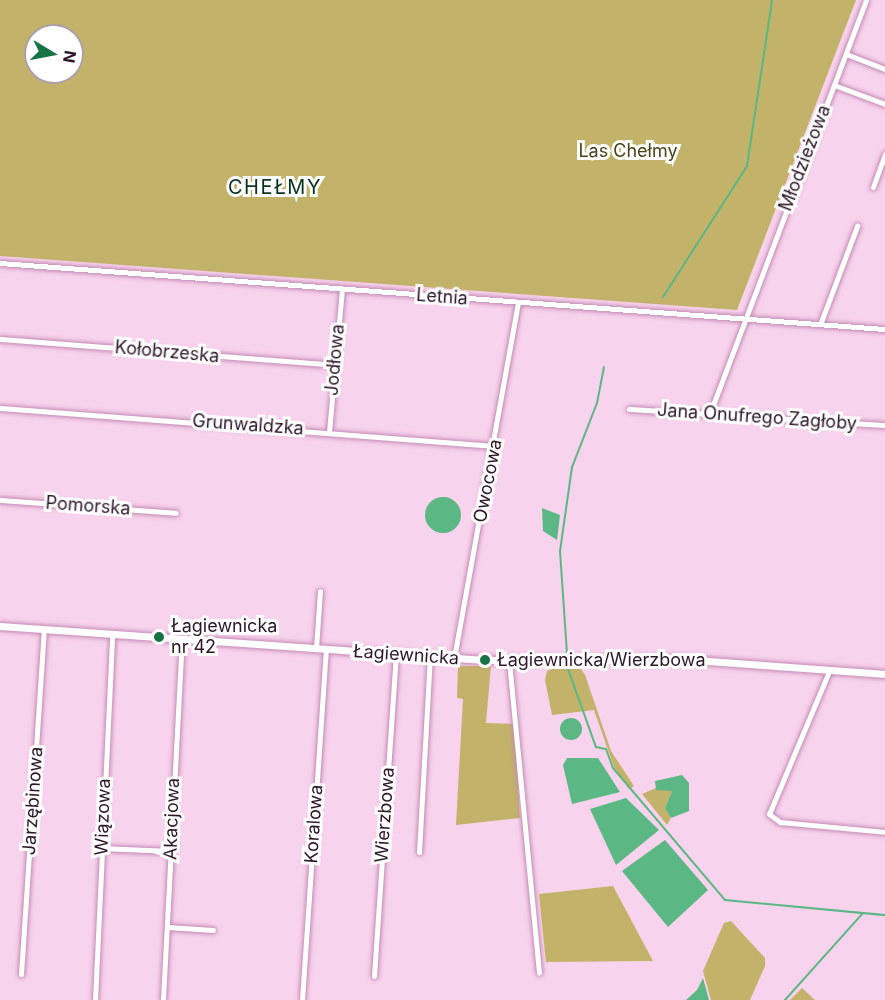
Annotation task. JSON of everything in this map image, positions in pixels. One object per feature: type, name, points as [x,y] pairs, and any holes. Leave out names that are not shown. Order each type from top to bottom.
[{"type":"street","name":"Młodzieżowa","points":[[710,413],[743,316],[866,0]]},
{"type":"street","points":[[846,54],[885,69]]},
{"type":"street","points":[[834,85],[885,104]]},
{"type":"street","points":[[873,187],[885,154]]},
{"type":"street","points":[[821,322],[857,226]]},
{"type":"street","name":"Letnia","points":[[0,263],[518,303],[743,316],[885,329]]},
{"type":"street","name":"Jodłowa","points":[[328,432],[342,289]]},
{"type":"street","name":"Owocowa","points":[[454,658],[495,446],[518,303]]},
{"type":"street","name":"Kołobrzeska","points":[[0,339],[334,365]]},
{"type":"street","name":"Grunwaldzka","points":[[0,408],[495,446]]},
{"type":"street","name":"Jana Onufrego Zagłoby","points":[[629,409],[885,424]]},
{"type":"street","name":"Pomorska","points":[[0,500],[176,513]]},
{"type":"street","points":[[316,648],[320,591]]},
{"type":"street","name":"Łagiewnicka","points":[[0,626],[430,657],[509,661],[681,659],[885,674]]},
{"type":"street","name":"Jarzębinowa","points":[[21,974],[44,629]]},
{"type":"street","name":"Wiązowa","points":[[95,1000],[112,634]]},
{"type":"street","name":"Akacjowa","points":[[163,999],[182,639]]},
{"type":"street","name":"Koralowa","points":[[302,1000],[326,649]]},
{"type":"street","name":"Wierzbowa","points":[[374,976],[396,654]]},
{"type":"street","points":[[419,852],[430,657]]},
{"type":"street","points":[[509,661],[539,974]]},
{"type":"street","points":[[830,669],[769,807],[770,816],[780,822],[885,832]]},
{"type":"street","points":[[101,848],[171,851]]},
{"type":"street","points":[[167,927],[213,930]]},
{"type":"green space","name":"Las Chełmy","points":[[0,0],[856,0],[737,310],[0,256]]},
{"type":"green space","points":[[458,666],[491,666],[486,723],[514,724],[520,818],[456,825],[463,699],[457,698]]},
{"type":"green space","points":[[555,668],[581,669],[611,751],[634,786],[629,789],[614,767],[594,710],[552,715],[545,680],[547,671]]},
{"type":"green space","points":[[656,788],[672,791],[665,808],[671,818],[667,825],[642,794]]},
{"type":"green space","points":[[613,886],[653,961],[546,962],[539,894]]},
{"type":"green space","points":[[731,921],[765,958],[765,966],[750,1000],[711,1000],[703,971],[724,923]]},
{"type":"green space","points":[[802,988],[815,1000],[790,1000]]},
{"type":"shaded area","points":[[443,497],[456,502],[461,515],[456,528],[443,533],[430,528],[425,515],[430,502]]},
{"type":"shaded area","points":[[542,508],[560,515],[557,540],[543,531]]},
{"type":"shaded area","points":[[571,718],[579,721],[582,729],[579,737],[571,740],[563,737],[560,729],[563,721]]},
{"type":"shaded area","points":[[567,758],[598,758],[620,792],[572,804],[563,765]]},
{"type":"shaded area","points":[[682,775],[689,783],[689,811],[671,818],[665,808],[672,791],[656,790],[655,781]]},
{"type":"shaded area","points":[[626,798],[659,830],[616,865],[590,809]]},
{"type":"shaded area","points":[[665,840],[708,890],[668,927],[622,871]]},
{"type":"shaded area","points":[[703,978],[709,1000],[686,1000],[697,990]]},
{"type":"waterway","points":[[663,297],[747,166],[772,0]]},
{"type":"waterway","points":[[604,367],[597,403],[572,467],[560,551],[568,669],[596,747],[606,749],[613,768],[725,900],[885,915]]},
{"type":"waterway","points":[[785,1000],[863,913]]},
{"type":"place","name":"Łagiewnicka nr 42","points":[[159,637]]},
{"type":"place","name":"Łagiewnicka/Wierzbowa","points":[[485,660]]},
{"type":"district","name":"CHEŁMY","points":[[275,187]]}]
